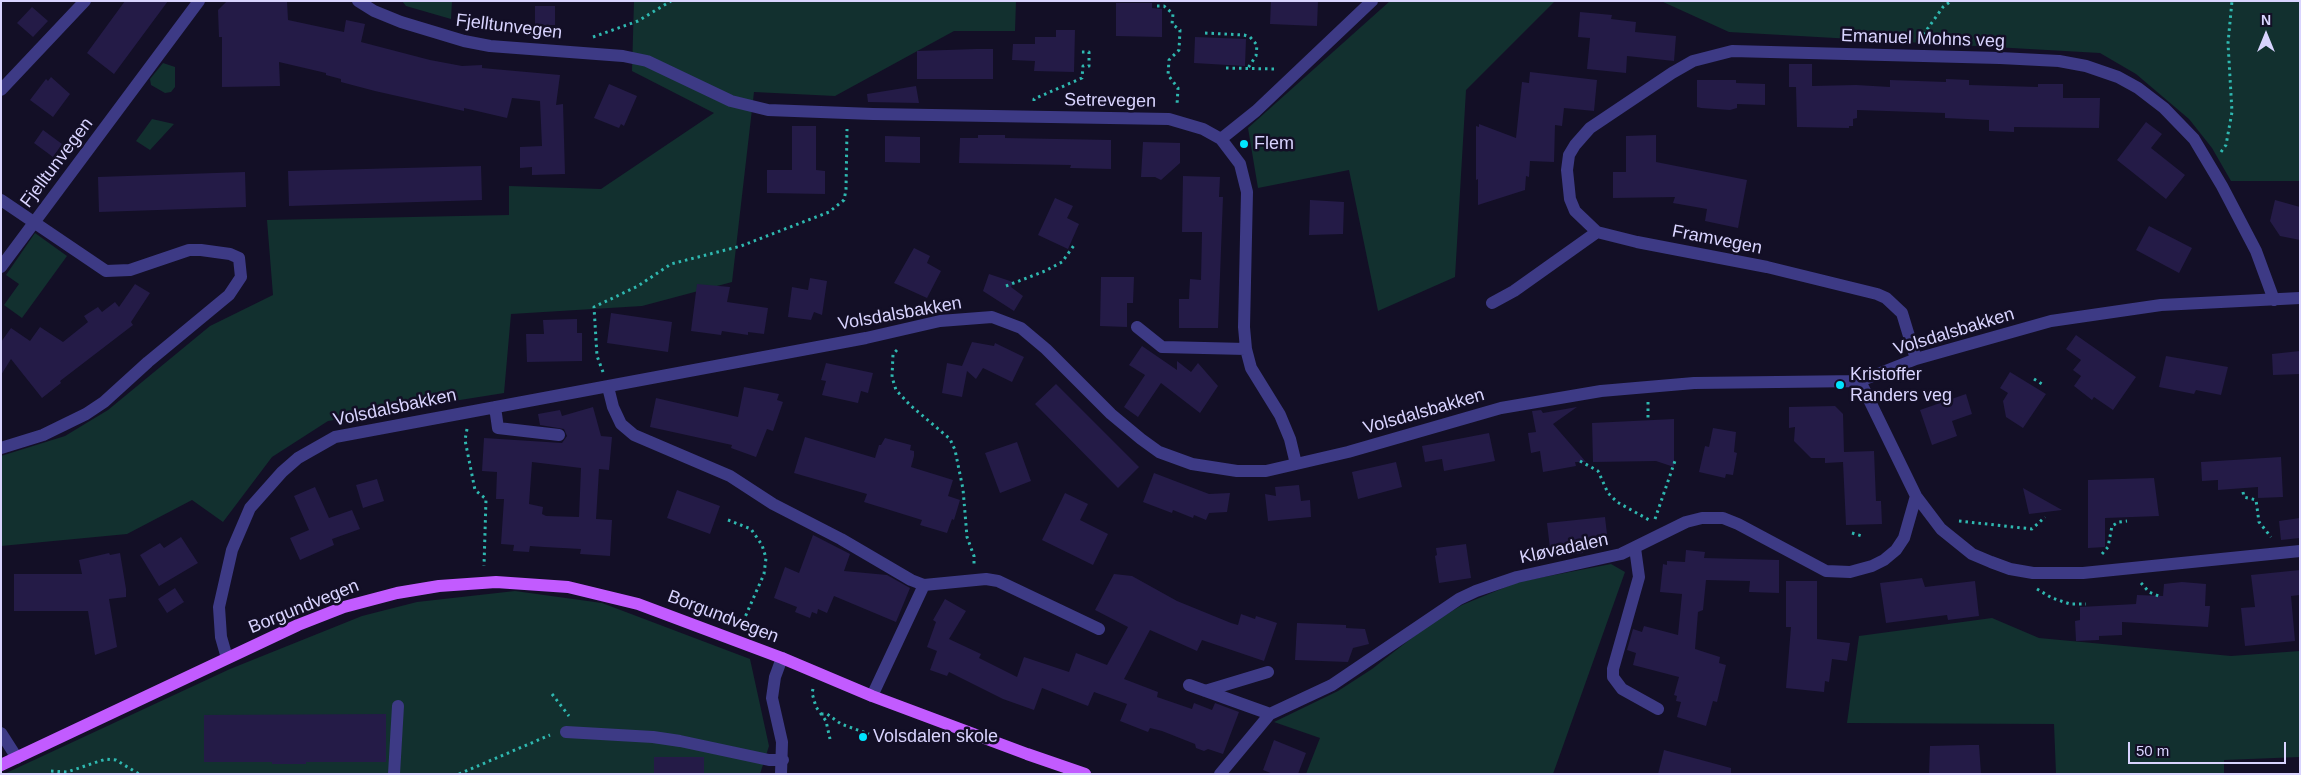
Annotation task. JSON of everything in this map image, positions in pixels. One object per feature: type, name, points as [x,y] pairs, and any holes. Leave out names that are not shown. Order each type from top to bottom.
[{"type":"main road","name":"Borgundvegen","points":[[1,765],[298,625],[363,601],[439,586],[496,582],[568,587],[615,598],[678,618],[782,658],[872,696],[1026,754],[1085,774]]},
{"type":"street","points":[[1,90],[85,1]]},
{"type":"street","name":"Fjelltunvegen","points":[[1,448],[43,434],[86,414],[104,402],[148,362],[229,295],[241,277],[239,258],[230,254],[200,250],[189,250],[130,270],[106,271],[33,221],[79,164],[199,1]]},
{"type":"street","name":"Fjelltunvegen","points":[[358,1],[373,6],[426,32],[464,41],[490,46],[623,56],[661,66]]},
{"type":"street","points":[[1221,139],[1286,82],[1372,1]]},
{"type":"street","name":"Emanuel Mohns veg","points":[[1597,232],[1576,211],[1570,199],[1567,170],[1570,155],[1575,145],[1590,128],[1672,73],[1700,58],[1740,50],[2059,61],[2086,66],[2118,76],[2164,108],[2194,139],[2256,251],[2274,300]]},
{"type":"street","name":"Setrevegen","points":[[661,66],[731,101],[768,110],[1169,119],[1203,129],[1221,139],[1240,164],[1247,192],[1244,327],[1246,349],[1251,368],[1283,423],[1296,464]]},
{"type":"street","points":[[1,200],[33,221],[1,266]]},
{"type":"street","points":[[1492,303],[1514,291],[1597,232]]},
{"type":"street","name":"Framvegen","points":[[1597,232],[1637,242],[1767,266],[1877,294],[1886,298],[1902,313],[1916,359]]},
{"type":"street","name":"Volsdalsbakken","points":[[227,658],[221,637],[219,607],[232,550],[250,508],[282,472],[298,458],[335,437],[940,322],[992,317],[1021,328],[1034,338],[1111,414],[1159,452],[1192,464],[1216,470],[1266,470],[1348,452],[1475,414],[1601,391],[1694,383],[1860,381],[1916,359],[2052,322],[2081,316],[2161,305],[2300,298]]},
{"type":"street","points":[[1136,327],[1162,347],[1246,349]]},
{"type":"street","points":[[1860,381],[1916,496],[1940,529],[1972,554],[2010,569],[2031,572],[2083,573],[2294,551]]},
{"type":"street","points":[[608,386],[613,407],[622,424],[634,434],[710,466],[773,504],[841,539],[888,568],[924,585],[986,579],[998,581],[1099,629]]},
{"type":"street","points":[[496,406],[498,428],[560,435]]},
{"type":"street","name":"Kløvadalen","points":[[1220,774],[1270,714],[1332,685],[1458,599],[1517,577],[1613,556],[1635,548],[1686,522],[1702,518],[1723,518],[1738,524],[1826,571],[1850,572],[1878,564],[1896,550],[1904,538],[1916,496]]},
{"type":"street","points":[[1635,548],[1640,577],[1613,669],[1613,677],[1622,689],[1658,709]]},
{"type":"street","points":[[872,696],[924,585]]},
{"type":"street","name":"Borgundvegen","points":[[781,774],[783,760],[782,742],[772,698],[775,677],[782,658]]},
{"type":"street","points":[[1205,691],[1268,672]]},
{"type":"street","points":[[1190,685],[1270,714]]},
{"type":"street","points":[[394,774],[398,706]]},
{"type":"street","points":[[1,732],[16,758]]},
{"type":"street","points":[[571,732],[671,740],[768,760],[783,760]]},
{"type":"path","points":[[591,38],[638,21],[671,1]]},
{"type":"path","points":[[1918,56],[1923,35],[1943,6],[1950,1]]},
{"type":"path","points":[[2208,162],[2222,151],[2226,145],[2232,112],[2228,43],[2232,1]]},
{"type":"path","points":[[1157,6],[1164,6],[1173,14],[1172,24],[1180,30],[1179,50],[1169,60],[1168,75],[1178,88],[1177,108],[1168,108]]},
{"type":"path","points":[[1204,33],[1250,37],[1256,45],[1256,56],[1248,68]]},
{"type":"path","points":[[1032,117],[1034,98],[1082,78],[1083,66],[1089,66],[1089,52],[1081,52]]},
{"type":"path","points":[[1226,68],[1277,69],[1286,82]]},
{"type":"path","points":[[597,356],[594,307],[638,286],[671,264],[741,246],[829,212],[844,200],[846,190],[847,122]]},
{"type":"path","points":[[1006,286],[1045,271],[1062,262],[1075,244]]},
{"type":"path","points":[[898,350],[893,354],[892,377],[896,390],[910,405],[950,439],[955,450],[963,489],[967,537],[974,556],[974,564],[967,570]]},
{"type":"path","points":[[2034,379],[2042,384]]},
{"type":"path","points":[[467,429],[465,440],[475,490],[486,499],[484,566]]},
{"type":"path","points":[[1580,461],[1598,471],[1608,493],[1617,502],[1654,523],[1676,458]]},
{"type":"path","points":[[2243,492],[2244,497],[2256,500],[2256,514],[2262,528],[2294,551]]},
{"type":"path","points":[[1956,520],[2032,529],[2045,517]]},
{"type":"path","points":[[728,520],[751,529],[762,546],[766,558],[764,574],[742,624]]},
{"type":"path","points":[[2098,558],[2108,547],[2112,526],[2119,522],[2127,521]]},
{"type":"path","points":[[1852,533],[1862,536]]},
{"type":"path","points":[[2031,572],[2034,585],[2039,591],[2070,604],[2086,604]]},
{"type":"path","points":[[814,686],[812,693],[820,714],[826,722],[830,739]]},
{"type":"path","points":[[459,774],[534,740],[571,732],[577,727],[552,694]]},
{"type":"path","points":[[820,714],[827,714],[841,724],[870,734]]},
{"type":"path","points":[[51,771],[67,772],[106,759],[116,760],[139,774]]},
{"type":"green space","points":[[402,1],[452,1],[451,19],[406,6]]},
{"type":"green space","points":[[634,1],[1016,1],[1015,31],[954,31],[835,96],[754,92],[732,282],[642,306],[511,314],[504,393],[328,421],[272,457],[223,522],[192,500],[127,534],[1,546],[1,456],[65,436],[108,410],[210,326],[273,295],[267,220],[509,215],[509,186],[601,189],[714,113],[632,71]]},
{"type":"green space","points":[[1390,1],[1555,1],[1466,90],[1455,277],[1378,311],[1349,170],[1258,188],[1248,128]]},
{"type":"green space","points":[[1661,1],[2300,1],[2300,181],[2231,181],[2212,148],[2189,119],[2136,74],[2100,53],[1729,32]]},
{"type":"green space","points":[[163,63],[175,67],[175,87],[171,92],[165,93],[151,85],[150,79]]},
{"type":"green space","points":[[152,119],[174,124],[150,150],[136,141]]},
{"type":"green space","points":[[35,233],[67,256],[22,318],[4,305],[19,284],[6,275]]},
{"type":"green space","points":[[1611,564],[1625,572],[1553,774],[1306,774],[1320,738],[1274,722],[1338,691],[1372,669],[1427,626],[1462,605],[1518,582]]},
{"type":"green space","points":[[515,591],[602,603],[750,659],[769,746],[760,774],[4,774],[230,669],[362,616],[417,602]]},
{"type":"green space","points":[[1992,618],[2039,638],[2231,656],[2300,651],[2300,757],[2224,760],[2224,774],[2056,774],[2054,724],[1847,723],[1859,636]]},
{"type":"building","points":[[125,1],[168,1],[114,74],[87,53]]},
{"type":"building","points":[[227,1],[287,1],[288,20],[344,32],[346,20],[365,24],[361,42],[430,60],[462,66],[482,65],[482,68],[560,75],[556,105],[563,104],[565,174],[532,175],[532,167],[520,168],[520,147],[542,146],[540,101],[512,98],[507,118],[464,108],[464,111],[375,91],[341,82],[341,79],[326,75],[326,73],[279,62],[280,86],[222,87],[222,37],[219,37],[218,10]]},
{"type":"building","points":[[1271,1],[1318,1],[1317,26],[1270,24]]},
{"type":"building","points":[[1116,3],[1152,3],[1152,8],[1162,9],[1162,37],[1116,36]]},
{"type":"building","points":[[535,6],[555,6],[555,25],[535,25]]},
{"type":"building","points":[[32,7],[48,21],[33,37],[17,23]]},
{"type":"building","points":[[1580,12],[1612,15],[1611,19],[1636,22],[1635,32],[1676,36],[1674,61],[1627,56],[1626,73],[1587,69],[1590,38],[1578,37]]},
{"type":"building","points":[[1056,30],[1075,30],[1074,72],[1034,71],[1035,61],[1012,60],[1013,44],[1035,44],[1035,37],[1056,37]]},
{"type":"building","points":[[1195,37],[1246,39],[1245,66],[1194,63]]},
{"type":"building","points":[[993,49],[993,79],[917,79],[917,51]]},
{"type":"building","points":[[1789,64],[1812,64],[1812,86],[1856,85],[1890,87],[1890,80],[1946,82],[1946,79],[1969,80],[1969,85],[2038,87],[2038,84],[2063,84],[2063,98],[2100,98],[2099,128],[2014,127],[2014,132],[1989,131],[1989,120],[1945,118],[1945,113],[1857,110],[1857,118],[1853,119],[1853,126],[1849,126],[1849,128],[1797,127],[1796,87],[1789,87]]},
{"type":"building","points":[[1530,72],[1597,80],[1594,111],[1564,108],[1562,126],[1555,125],[1554,162],[1530,161],[1529,177],[1526,176],[1525,190],[1478,205],[1476,126],[1479,127],[1479,124],[1516,138],[1522,82],[1529,83]]},
{"type":"building","points":[[51,77],[70,94],[53,117],[30,100],[46,79],[48,81]]},
{"type":"building","points":[[1697,80],[1736,80],[1736,83],[1765,84],[1765,105],[1737,104],[1737,108],[1730,110],[1697,107]]},
{"type":"building","points":[[609,84],[637,96],[624,126],[621,124],[619,128],[594,118]]},
{"type":"building","points":[[916,86],[919,103],[868,102],[867,94]]},
{"type":"building","points":[[2146,122],[2162,134],[2151,148],[2185,175],[2166,199],[2117,160]]},
{"type":"building","points":[[792,126],[816,126],[816,170],[825,171],[825,194],[767,193],[767,170],[792,170]]},
{"type":"building","points":[[43,130],[62,144],[53,157],[34,143]]},
{"type":"building","points":[[978,135],[1005,135],[1005,138],[1111,140],[1111,169],[1070,168],[1071,165],[959,163],[960,138],[978,138]]},
{"type":"building","points":[[1656,135],[1656,162],[1747,180],[1738,228],[1705,221],[1707,209],[1673,203],[1675,197],[1613,198],[1613,172],[1626,172],[1626,136]]},
{"type":"building","points":[[885,136],[920,137],[920,163],[885,162]]},
{"type":"building","points":[[1143,142],[1180,143],[1180,163],[1161,180],[1155,177],[1141,177]]},
{"type":"building","points":[[481,166],[482,200],[289,206],[288,171]]},
{"type":"building","points":[[245,172],[246,207],[99,212],[98,177]]},
{"type":"building","points":[[1183,176],[1220,177],[1219,197],[1223,197],[1218,328],[1179,328],[1179,299],[1189,299],[1190,279],[1201,280],[1202,232],[1182,232]]},
{"type":"building","points":[[1055,198],[1073,206],[1067,218],[1079,224],[1068,249],[1038,235]]},
{"type":"building","points":[[1310,200],[1344,202],[1343,234],[1309,235]]},
{"type":"building","points":[[2275,200],[2300,207],[2300,240],[2280,236],[2270,221]]},
{"type":"building","points":[[2149,226],[2192,248],[2179,273],[2136,250]]},
{"type":"building","points":[[914,248],[930,256],[927,263],[941,271],[927,298],[894,283]]},
{"type":"building","points":[[989,274],[1013,282],[1011,287],[1023,296],[1014,311],[983,291]]},
{"type":"building","points":[[1101,277],[1134,277],[1133,303],[1127,303],[1127,327],[1100,326]]},
{"type":"building","points":[[810,278],[827,281],[822,315],[814,312],[811,320],[788,317],[792,287],[808,290]]},
{"type":"building","points":[[135,284],[150,293],[131,322],[133,325],[60,381],[61,383],[42,398],[11,359],[1,375],[1,342],[11,328],[30,341],[40,327],[63,342],[88,322],[84,316],[98,307],[102,312],[115,302],[119,307]]},
{"type":"building","points":[[697,284],[730,287],[727,302],[768,308],[764,334],[748,332],[748,335],[722,331],[721,335],[691,331]]},
{"type":"building","points":[[611,313],[672,322],[668,352],[607,343]]},
{"type":"building","points":[[577,319],[577,333],[582,333],[582,361],[527,362],[526,334],[544,334],[543,320]]},
{"type":"building","points":[[2076,335],[2136,377],[2113,410],[2094,397],[2092,400],[2074,386],[2081,376],[2073,370],[2081,360],[2066,349]]},
{"type":"building","points":[[972,342],[994,346],[995,343],[1024,357],[1012,382],[983,368],[976,379],[967,371],[962,397],[942,393],[947,363],[962,366]]},
{"type":"building","points":[[1142,346],[1177,370],[1177,361],[1191,372],[1198,363],[1218,386],[1200,413],[1161,383],[1138,417],[1124,407],[1145,375],[1129,365]]},
{"type":"building","points":[[2300,351],[2300,374],[2273,375],[2272,354]]},
{"type":"building","points":[[2166,356],[2228,367],[2221,395],[2196,390],[2194,394],[2159,387]]},
{"type":"building","points":[[826,363],[873,373],[868,393],[861,391],[858,403],[822,395],[826,381],[821,380]]},
{"type":"building","points":[[2010,372],[2046,394],[2023,428],[2006,417],[2003,401],[2008,393],[2000,388]]},
{"type":"building","points":[[1056,384],[1139,467],[1118,488],[1035,404]]},
{"type":"building","points":[[744,387],[779,394],[777,400],[783,402],[773,431],[767,429],[756,457],[731,448],[732,445],[650,427],[656,398],[738,417]]},
{"type":"building","points":[[1966,394],[1972,414],[1952,421],[1957,436],[1932,445],[1920,410]]},
{"type":"building","points":[[1835,406],[1843,414],[1844,452],[1874,451],[1876,501],[1881,501],[1882,524],[1846,525],[1843,462],[1825,463],[1825,458],[1811,458],[1794,441],[1795,427],[1789,428],[1789,407]]},
{"type":"building","points":[[593,407],[601,436],[612,437],[609,470],[599,469],[596,519],[612,520],[610,556],[580,554],[581,549],[530,546],[529,552],[513,551],[514,545],[501,544],[504,499],[496,499],[497,472],[482,471],[484,438],[562,443],[567,436],[564,429],[540,425],[538,414],[560,410],[562,416]],"holes":[[[532,462],[581,468],[579,517],[546,516],[542,514],[543,507],[529,504]]]},
{"type":"building","points":[[1577,407],[1553,424],[1586,462],[1575,462],[1576,466],[1543,472],[1540,451],[1531,453],[1528,433],[1536,432],[1532,411],[1541,410],[1543,413]]},
{"type":"building","points":[[1674,419],[1674,467],[1656,461],[1593,462],[1592,423]]},
{"type":"building","points":[[1713,428],[1736,432],[1734,452],[1737,453],[1733,475],[1726,474],[1725,478],[1699,472],[1705,446],[1709,447]]},
{"type":"building","points":[[1489,433],[1495,461],[1444,471],[1442,459],[1425,462],[1422,446]]},
{"type":"building","points":[[805,437],[875,458],[879,445],[881,445],[885,438],[911,445],[910,450],[914,451],[914,456],[911,467],[953,480],[948,496],[960,500],[954,520],[952,519],[947,533],[920,525],[922,520],[864,502],[867,494],[794,473]]},
{"type":"building","points":[[1017,442],[1031,481],[1000,493],[985,453]]},
{"type":"building","points":[[2281,457],[2283,497],[2258,498],[2258,487],[2218,490],[2218,480],[2202,481],[2201,462]]},
{"type":"building","points":[[1396,462],[1402,487],[1358,499],[1352,472]]},
{"type":"building","points":[[1154,473],[1209,494],[1230,493],[1227,512],[1209,513],[1206,520],[1194,515],[1193,518],[1173,510],[1172,513],[1143,502]]},
{"type":"building","points":[[2154,478],[2159,516],[2105,518],[2105,547],[2088,548],[2088,480]]},
{"type":"building","points":[[377,479],[384,501],[363,508],[356,485]]},
{"type":"building","points":[[1299,485],[1301,501],[1310,500],[1311,517],[1268,521],[1265,494],[1276,496],[1275,487]]},
{"type":"building","points":[[315,487],[329,518],[352,510],[360,529],[332,539],[334,545],[300,560],[290,538],[309,530],[294,496]]},
{"type":"building","points":[[2023,488],[2062,510],[2029,514]]},
{"type":"building","points":[[677,490],[720,506],[710,534],[667,518]]},
{"type":"building","points":[[1065,493],[1088,504],[1080,520],[1108,534],[1093,565],[1042,540]]},
{"type":"building","points":[[1605,517],[1608,543],[1583,545],[1583,553],[1551,557],[1547,523]]},
{"type":"building","points":[[2300,518],[2300,538],[2281,540],[2279,521]]},
{"type":"building","points":[[813,535],[850,554],[844,571],[887,575],[910,588],[896,622],[834,596],[827,613],[818,609],[817,614],[812,612],[810,618],[795,612],[797,607],[774,598],[785,567],[799,573]]},
{"type":"building","points":[[181,537],[198,563],[159,586],[140,555],[160,543],[164,548]]},
{"type":"building","points":[[1466,544],[1471,578],[1439,583],[1435,556],[1437,555],[1436,548]]},
{"type":"building","points":[[1686,550],[1705,552],[1704,558],[1779,560],[1779,593],[1749,592],[1750,581],[1706,580],[1703,610],[1698,612],[1695,649],[1720,657],[1719,663],[1726,665],[1717,702],[1713,701],[1706,726],[1677,717],[1681,702],[1676,701],[1677,696],[1674,695],[1679,677],[1633,665],[1636,653],[1627,650],[1633,629],[1642,632],[1644,626],[1678,635],[1682,594],[1660,592],[1663,564],[1667,565],[1667,561],[1685,562]]},
{"type":"building","points":[[109,553],[110,555],[120,553],[126,589],[126,597],[109,599],[117,647],[95,655],[88,611],[14,611],[14,574],[82,574],[79,560]]},
{"type":"building","points":[[2300,570],[2300,595],[2291,596],[2295,641],[2245,646],[2241,608],[2255,607],[2251,575]]},
{"type":"building","points":[[1114,574],[1132,576],[1177,601],[1231,623],[1238,625],[1241,614],[1255,619],[1256,616],[1277,623],[1264,661],[1202,640],[1197,651],[1150,630],[1124,679],[1158,692],[1157,697],[1192,709],[1194,703],[1212,710],[1215,703],[1239,712],[1223,754],[1208,749],[1204,751],[1196,748],[1195,744],[1162,731],[1150,728],[1148,732],[1120,721],[1127,704],[1094,692],[1088,706],[1042,688],[1034,710],[1003,699],[949,672],[947,676],[930,670],[937,651],[927,647],[936,622],[933,620],[945,599],[966,611],[949,639],[981,654],[979,658],[1017,677],[1024,657],[1069,672],[1076,653],[1107,665],[1128,627],[1095,610]]},
{"type":"building","points":[[1922,578],[1925,587],[1975,581],[1979,616],[1948,620],[1947,615],[1886,623],[1880,583]]},
{"type":"building","points":[[1786,581],[1817,581],[1817,639],[1850,643],[1847,661],[1832,659],[1829,682],[1825,681],[1824,692],[1786,688],[1791,627],[1786,627]]},
{"type":"building","points":[[2182,582],[2206,584],[2205,606],[2210,606],[2208,627],[2122,622],[2122,635],[2099,636],[2099,640],[2076,641],[2075,621],[2080,620],[2080,607],[2136,604],[2137,595],[2163,596],[2164,584]]},
{"type":"building","points":[[175,588],[184,602],[167,613],[158,599]]},
{"type":"building","points":[[1297,623],[1346,625],[1346,628],[1365,629],[1369,644],[1353,648],[1348,662],[1295,660]]},
{"type":"building","points":[[386,714],[386,762],[272,764],[272,762],[204,762],[204,715]]},
{"type":"building","points":[[1274,740],[1306,753],[1298,774],[1273,774],[1263,770]]},
{"type":"building","points":[[1979,745],[1981,774],[1929,774],[1930,746]]},
{"type":"building","points":[[1664,750],[1731,768],[1731,774],[1658,774]]},
{"type":"building","points":[[654,757],[704,757],[704,774],[654,774]]},
{"type":"place","name":"Flem","points":[[1244,144]]},
{"type":"place","name":"Kristoffer Randers veg","points":[[1840,385]]},
{"type":"place","name":"Volsdalen skole","points":[[863,737]]}]
